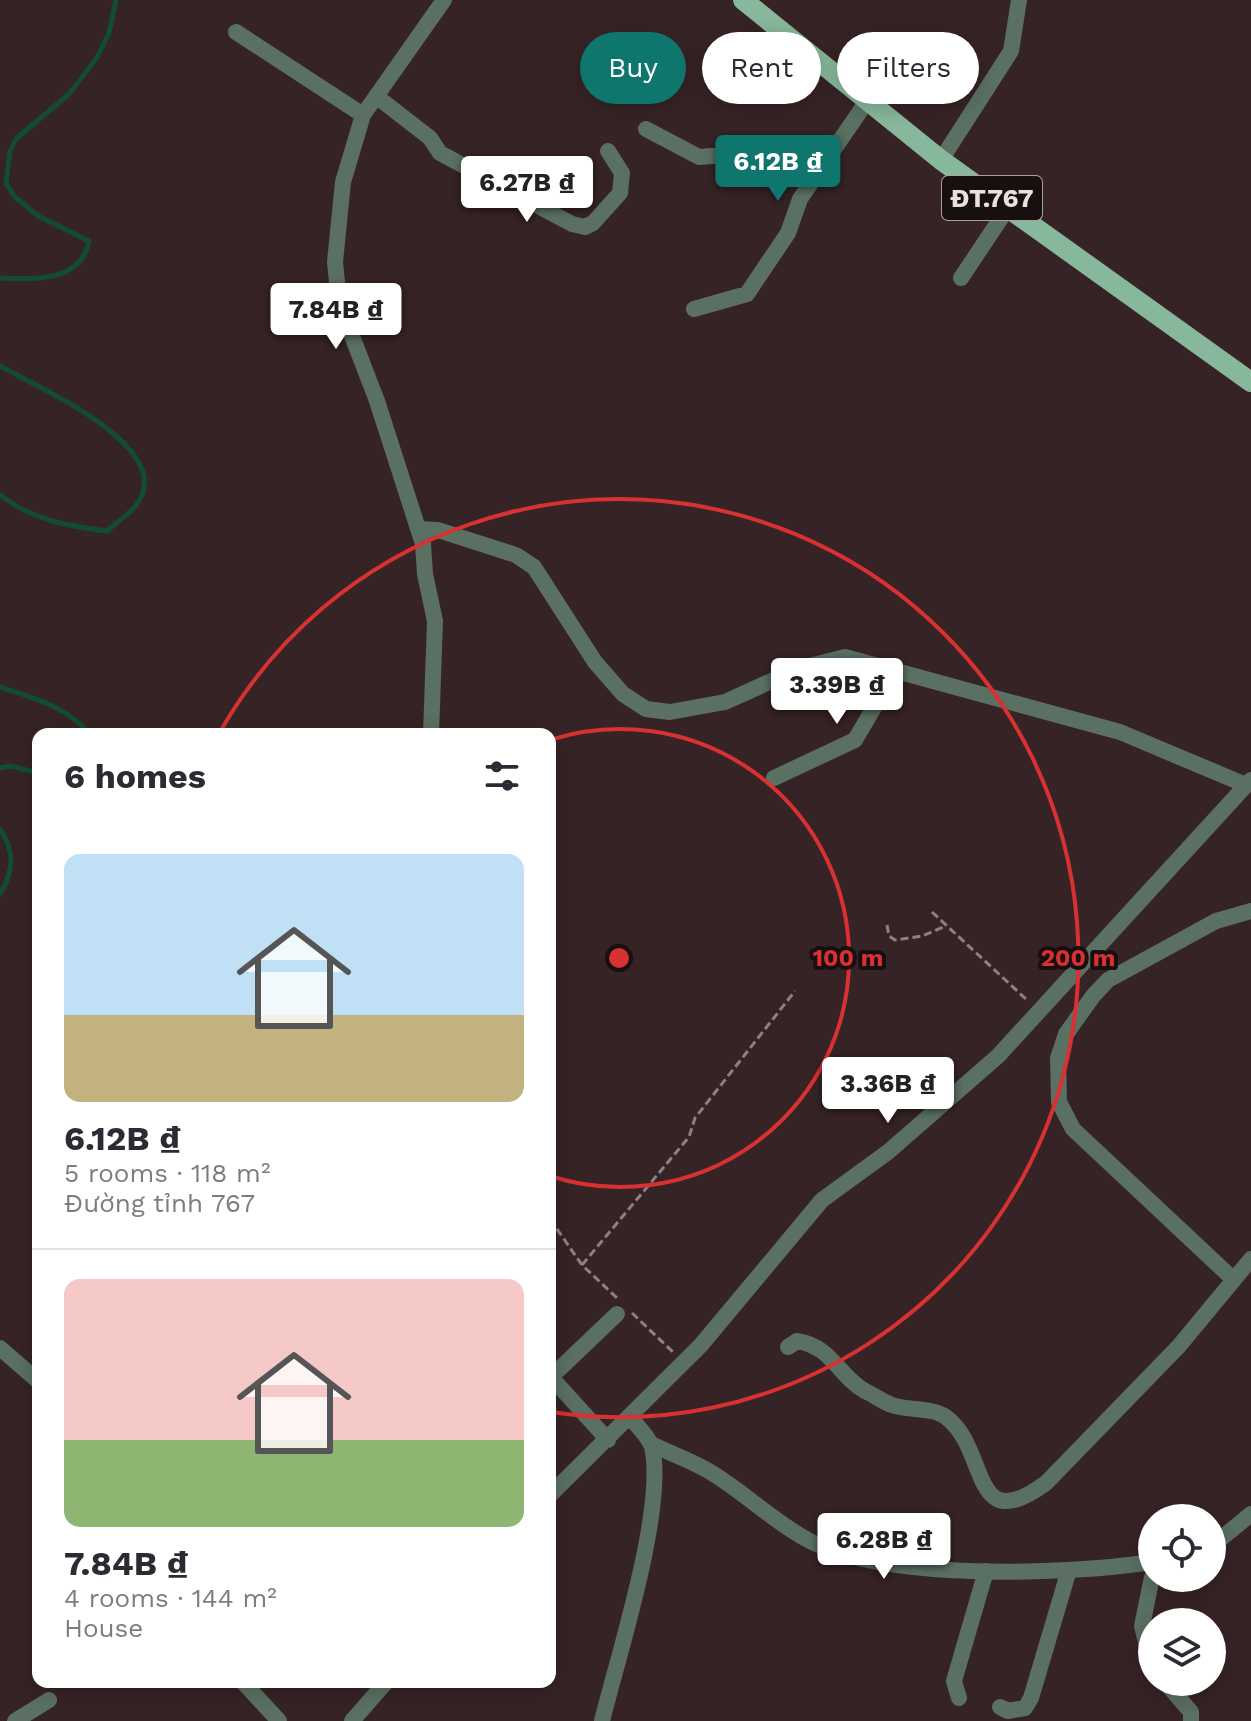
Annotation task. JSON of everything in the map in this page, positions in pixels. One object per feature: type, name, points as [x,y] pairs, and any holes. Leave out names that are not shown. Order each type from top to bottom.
[{"type":"main road","name":"ĐT.767","points":[[743,0],[837,77]]},
{"type":"main road","name":"ĐT.767","points":[[871,104],[1007,209],[1251,382]]},
{"type":"street","points":[[431,728],[435,621],[419,529],[377,401],[339,302],[335,262],[343,182],[363,115],[444,0]]},
{"type":"street","points":[[941,160],[1011,51],[1019,0]]},
{"type":"street","points":[[236,32],[363,115]]},
{"type":"street","points":[[376,96],[430,138],[440,153],[572,224],[585,227],[593,223],[620,193],[622,173],[608,151]]},
{"type":"street","points":[[694,309],[747,294],[788,233],[800,199],[865,104]]},
{"type":"street","points":[[646,129],[699,157],[750,153],[826,162]]},
{"type":"street","points":[[961,278],[1007,209]]},
{"type":"street","points":[[419,529],[438,530],[516,555],[534,567],[595,662],[623,694],[646,709],[670,712],[725,702],[798,669],[845,657],[1120,732],[1248,782],[998,1056],[888,1152],[822,1200],[684,1363],[556,1489]]},
{"type":"street","points":[[774,778],[855,740],[896,670]]},
{"type":"street","points":[[1233,1279],[1073,1129],[1059,1102],[1058,1058],[1066,1034],[1108,980],[1216,921],[1251,911]]},
{"type":"street","points":[[788,1347],[797,1341],[815,1344],[860,1388],[892,1405],[943,1415],[966,1435],[984,1486],[992,1497],[1000,1501],[1022,1501],[1046,1483],[1169,1357],[1251,1259]]},
{"type":"street","points":[[556,1370],[617,1314]]},
{"type":"street","points":[[0,1348],[32,1376]]},
{"type":"street","points":[[556,1383],[608,1440]]},
{"type":"street","points":[[630,1417],[651,1444],[708,1470],[808,1540],[851,1556],[986,1571],[1069,1570],[1138,1563]]},
{"type":"street","points":[[602,1721],[647,1536],[654,1470],[651,1444]]},
{"type":"street","points":[[1226,1535],[1251,1514]]},
{"type":"street","points":[[1000,1707],[1008,1711],[1025,1708],[1031,1698],[1069,1570]]},
{"type":"street","points":[[959,1698],[954,1681],[986,1571]]},
{"type":"street","points":[[249,1688],[279,1721]]},
{"type":"street","points":[[352,1721],[379,1688]]},
{"type":"street","points":[[1177,1696],[1191,1712],[1191,1721]]},
{"type":"street","points":[[15,1721],[49,1700]]},
{"type":"path","points":[[932,912],[1038,1011]]},
{"type":"path","points":[[887,925],[889,936],[895,940],[922,936],[948,925]]},
{"type":"path","points":[[582,1265],[689,1137],[695,1118],[795,991]]},
{"type":"path","points":[[556,1228],[582,1265],[684,1363]]},
{"type":"waterway","points":[[0,278],[54,276],[76,265],[84,255],[89,241],[38,216],[14,196],[6,183],[10,151],[16,139],[69,94],[96,59],[109,33],[116,0]]},
{"type":"waterway","points":[[0,366],[96,420],[120,439],[137,459],[144,480],[139,501],[107,531],[51,520],[12,504],[0,495]]},
{"type":"waterway","points":[[0,687],[60,710],[85,728]]},
{"type":"waterway","points":[[0,768],[11,766],[32,771]]},
{"type":"waterway","points":[[0,829],[11,861],[0,894]]}]
